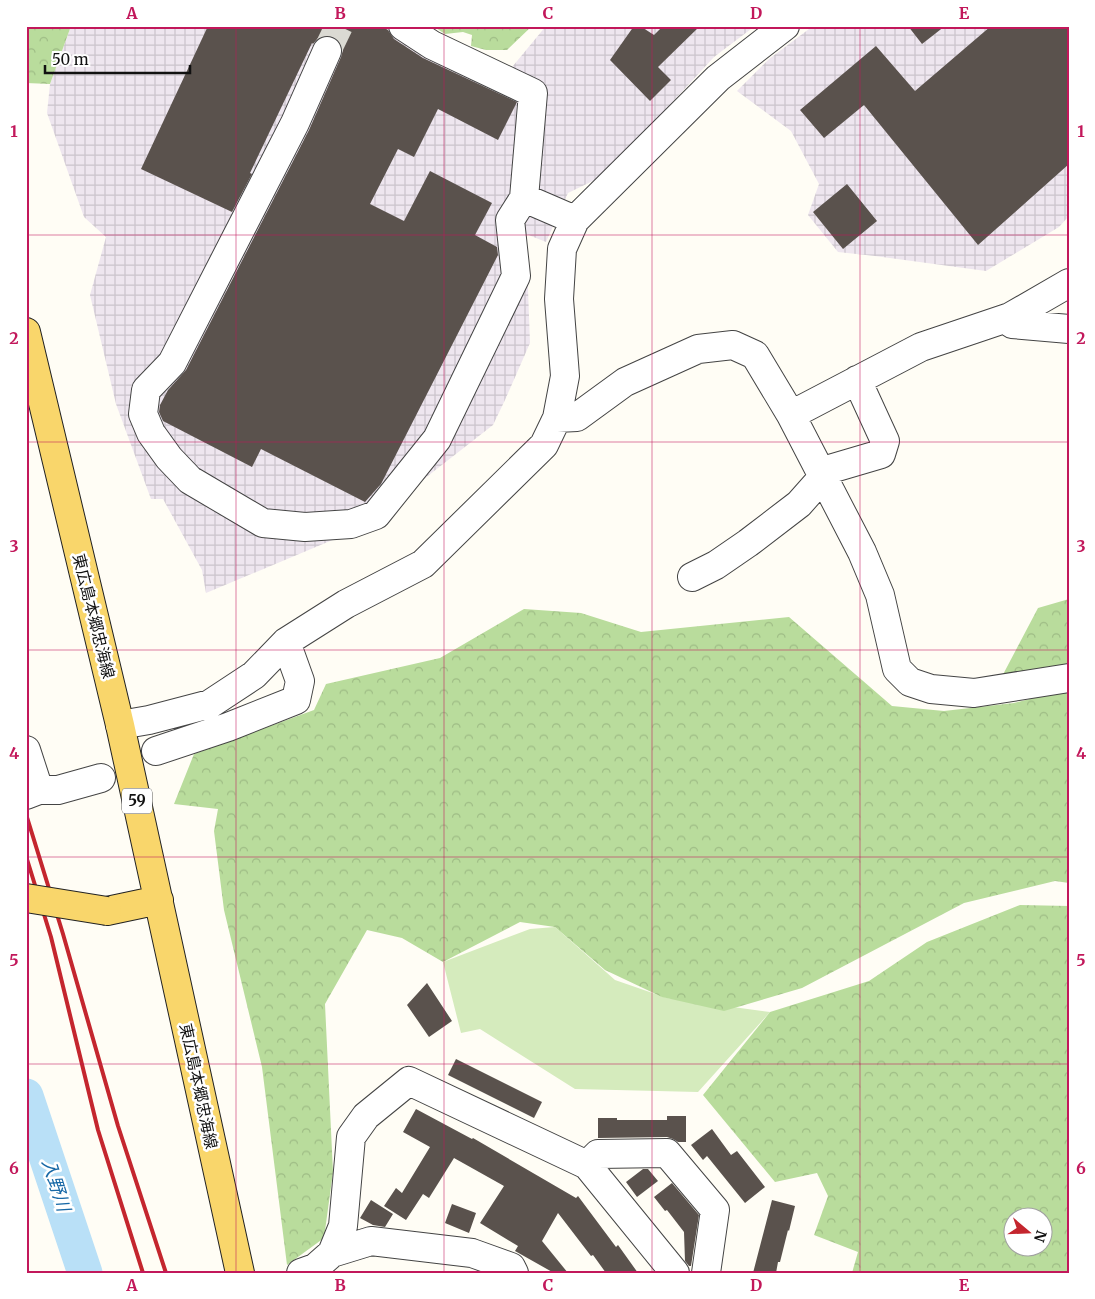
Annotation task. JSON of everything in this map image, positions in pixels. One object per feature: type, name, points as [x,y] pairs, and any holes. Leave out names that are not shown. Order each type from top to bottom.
[{"type":"main road","name":"東広島本郷忠海線","points":[[26,332],[120,725],[240,1273]]},
{"type":"main road","points":[[26,898],[107,911],[159,900]]},
{"type":"street","points":[[327,51],[295,123],[172,363],[146,390],[144,414],[150,434],[190,480],[263,523],[305,528],[351,524],[376,515],[437,438],[516,276],[510,220],[524,198],[534,93],[432,45],[402,26]]},
{"type":"street","points":[[120,725],[149,720],[210,704],[254,675],[286,642],[346,604],[423,564],[544,445],[557,418],[565,376],[560,298],[562,249],[575,220],[718,78],[785,26]]},
{"type":"street","points":[[524,198],[575,220]]},
{"type":"street","points":[[791,415],[921,347],[1010,317],[1069,283]]},
{"type":"street","points":[[1010,317],[1012,324],[1069,329]]},
{"type":"street","points":[[557,418],[578,417],[625,382],[698,349],[733,345],[755,355],[791,415],[862,552],[880,595],[896,670],[910,682],[931,689],[974,693],[1069,678]]},
{"type":"street","points":[[692,578],[748,544],[799,504],[830,469],[880,454],[885,441],[857,380]]},
{"type":"street","points":[[156,751],[228,727],[296,700],[300,681],[286,642]]},
{"type":"street","points":[[26,750],[32,793],[58,790],[101,778]]},
{"type":"street","points":[[332,1253],[342,1226],[352,1137],[366,1116],[408,1081],[587,1165],[675,1273]]},
{"type":"street","points":[[587,1165],[598,1154],[667,1153],[715,1210],[706,1273]]},
{"type":"street","points":[[301,1273],[315,1268],[332,1253],[371,1241],[472,1253],[511,1267],[514,1273]]},
{"type":"shaded area","points":[[71,26],[419,26],[508,72],[546,26],[755,26],[714,57],[605,175],[568,193],[546,242],[526,234],[530,343],[493,425],[415,486],[342,536],[206,593],[202,570],[163,499],[151,499],[116,404],[90,295],[106,237],[84,217],[47,113],[50,84]]},
{"type":"shaded area","points":[[813,26],[1069,26],[1069,216],[1059,227],[986,271],[838,252],[808,215],[819,184],[791,131],[737,91],[769,59]]},
{"type":"green space","points":[[26,26],[71,26],[50,84],[26,83]]},
{"type":"green space","points":[[433,26],[532,26],[507,50],[486,50],[471,46],[472,35],[463,32],[445,34]]},
{"type":"green space","points":[[1069,599],[1069,671],[998,684],[1038,608]]},
{"type":"green space","points":[[524,609],[581,613],[641,632],[789,617],[892,706],[944,711],[1014,703],[1069,689],[1069,883],[1055,881],[964,903],[802,988],[724,1011],[662,997],[605,970],[555,927],[520,922],[443,962],[402,938],[367,930],[325,1004],[333,1172],[324,1238],[287,1265],[262,1067],[224,910],[214,831],[218,809],[174,804],[194,754],[314,710],[326,684],[440,658]]},
{"type":"green space","points":[[1020,905],[1069,906],[1069,1273],[852,1273],[858,1252],[814,1235],[828,1196],[817,1173],[775,1182],[703,1095],[770,1012],[869,981],[927,942]]},
{"type":"green space","points":[[555,927],[615,980],[667,998],[770,1012],[698,1092],[575,1089],[480,1029],[461,1033],[443,962],[530,929]]},
{"type":"building","points":[[208,26],[381,26],[388,30],[394,39],[423,58],[517,102],[498,140],[438,109],[414,157],[398,149],[370,204],[404,221],[430,171],[492,203],[475,235],[497,247],[498,255],[381,484],[365,502],[261,449],[252,467],[163,421],[159,412],[160,405],[168,390],[186,370],[309,130],[343,50],[339,41],[333,37],[325,36],[318,38],[312,43],[250,173],[252,174],[232,212],[141,169]]},
{"type":"building","points":[[634,26],[640,26],[654,35],[663,26],[700,26],[658,67],[671,80],[650,101],[610,60]]},
{"type":"building","points":[[908,26],[945,26],[922,44]]},
{"type":"building","points":[[991,26],[1069,26],[1069,164],[978,245],[864,105],[824,138],[800,110],[876,46],[915,91]]},
{"type":"building","points":[[847,184],[877,221],[843,249],[813,212]]},
{"type":"building","points":[[427,983],[452,1021],[429,1037],[407,1005]]},
{"type":"building","points":[[456,1059],[542,1102],[534,1118],[448,1075]]},
{"type":"building","points":[[416,1109],[473,1138],[576,1198],[578,1196],[638,1273],[606,1273],[558,1213],[542,1241],[568,1273],[554,1273],[515,1251],[518,1246],[480,1223],[504,1186],[454,1158],[429,1198],[423,1194],[406,1220],[384,1206],[396,1188],[402,1193],[430,1147],[403,1132]]},
{"type":"building","points":[[667,1116],[686,1116],[686,1142],[678,1142],[667,1137],[598,1138],[598,1118],[667,1120]]},
{"type":"building","points":[[712,1129],[731,1155],[737,1151],[765,1187],[745,1203],[707,1156],[703,1160],[691,1145]]},
{"type":"building","points":[[643,1169],[648,1169],[658,1181],[637,1197],[626,1182]]},
{"type":"building","points":[[672,1183],[699,1215],[691,1266],[685,1261],[684,1232],[654,1197]]},
{"type":"building","points":[[371,1200],[393,1214],[385,1227],[373,1225],[360,1218]]},
{"type":"building","points":[[772,1200],[795,1206],[789,1231],[776,1273],[753,1273]]},
{"type":"building","points":[[452,1204],[476,1213],[469,1233],[445,1223]]},
{"type":"waterway","name":"入野川","points":[[26,1096],[85,1273]]},
{"type":"tunnel","points":[[327,51],[339,26]]},
{"type":"railway","points":[[26,814],[63,934],[118,1126],[166,1273]]},
{"type":"railway","points":[[26,856],[51,937],[98,1130],[143,1273]]}]
